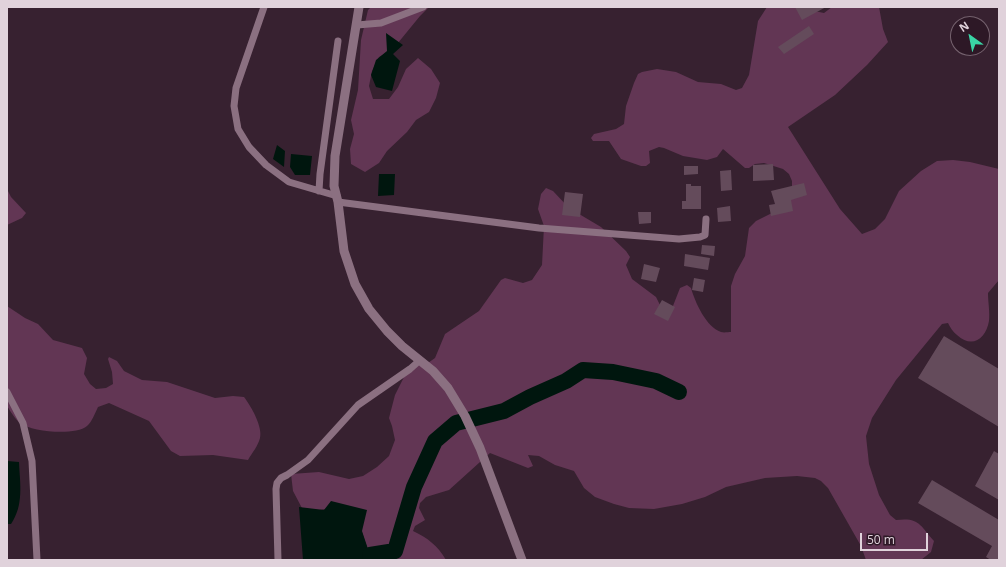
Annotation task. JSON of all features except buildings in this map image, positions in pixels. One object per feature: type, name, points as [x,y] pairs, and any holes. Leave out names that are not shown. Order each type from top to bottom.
[{"type":"street","points":[[264,7],[236,88],[234,106],[238,129],[249,146],[266,165],[289,182],[319,191],[337,199],[539,228],[679,239],[700,237],[706,234],[706,218]]},
{"type":"street","points":[[359,7],[335,156],[334,186],[344,251],[355,284],[369,308],[387,331],[433,371],[448,388],[465,416],[480,448],[522,560]]},
{"type":"street","points":[[356,25],[381,23],[423,7]]},
{"type":"street","points":[[319,191],[338,41]]},
{"type":"street","points":[[278,560],[277,483],[281,478],[308,460],[358,405],[410,369],[419,360]]},
{"type":"street","points":[[7,392],[22,423],[32,461],[38,560]]},
{"type":"shaded area","points":[[371,7],[429,7],[393,49],[379,57],[372,71],[369,86],[373,99],[389,99],[398,87],[406,69],[418,58],[431,69],[440,83],[436,98],[429,112],[416,120],[407,132],[387,151],[379,163],[365,172],[351,164],[350,149],[354,134],[351,120],[358,90],[361,40],[368,10]]},
{"type":"shaded area","points":[[767,7],[795,7],[824,13],[832,7],[879,7],[883,29],[888,42],[867,65],[835,95],[788,127],[840,209],[862,234],[875,229],[885,219],[899,191],[921,171],[937,161],[953,160],[970,162],[999,169],[999,280],[988,293],[989,321],[985,333],[978,340],[968,341],[956,334],[948,323],[942,324],[896,380],[872,418],[866,436],[869,464],[879,495],[890,515],[896,520],[904,519],[918,523],[934,541],[931,552],[921,560],[866,560],[861,546],[828,488],[821,481],[815,478],[797,476],[765,478],[726,487],[705,497],[682,504],[654,509],[629,508],[595,497],[584,488],[574,471],[555,465],[539,456],[528,455],[533,466],[528,468],[490,453],[449,490],[426,497],[420,503],[419,508],[425,520],[415,526],[413,531],[432,543],[446,560],[371,560],[359,523],[325,509],[307,512],[303,510],[293,491],[291,474],[319,472],[349,479],[363,476],[377,467],[389,456],[395,440],[389,418],[395,395],[405,375],[414,367],[428,363],[435,358],[445,334],[479,311],[501,280],[505,278],[523,283],[532,280],[542,265],[544,226],[538,209],[541,194],[546,188],[553,191],[569,208],[601,227],[626,251],[630,257],[626,265],[632,279],[656,297],[663,311],[671,311],[680,288],[687,285],[691,288],[698,307],[706,320],[721,332],[731,332],[731,286],[735,274],[745,256],[749,228],[756,221],[774,212],[792,188],[792,181],[789,174],[783,169],[764,163],[755,164],[749,168],[745,168],[723,149],[717,157],[707,160],[683,156],[659,147],[649,151],[650,163],[646,166],[641,166],[621,159],[609,141],[593,141],[591,138],[594,134],[616,129],[624,124],[626,106],[638,74],[642,72],[657,69],[676,72],[698,82],[721,84],[736,90],[742,88],[749,75],[758,21]]},
{"type":"shaded area","points":[[386,33],[403,45],[393,54],[400,61],[392,91],[376,87],[371,75],[376,60],[387,51]]},
{"type":"shaded area","points":[[277,145],[285,151],[284,167],[273,159]]},
{"type":"shaded area","points":[[291,154],[312,156],[310,175],[295,175],[290,167]]},
{"type":"shaded area","points":[[379,174],[395,174],[394,195],[378,196]]},
{"type":"shaded area","points":[[7,189],[11,197],[26,213],[22,218],[7,225]]},
{"type":"shaded area","points":[[7,306],[25,318],[38,324],[53,340],[82,348],[87,358],[84,374],[90,384],[96,389],[106,388],[113,384],[112,372],[108,359],[109,357],[117,361],[124,371],[142,380],[167,382],[215,398],[233,396],[244,397],[253,411],[260,428],[260,438],[256,447],[248,460],[213,455],[180,456],[171,451],[149,421],[109,403],[98,407],[92,420],[87,426],[73,431],[43,431],[20,423],[7,406]]},
{"type":"shaded area","points":[[7,461],[19,462],[20,502],[11,524],[7,524]]},
{"type":"shaded area","points":[[331,501],[367,510],[362,531],[370,555],[370,560],[303,560],[299,507],[324,510]]},
{"type":"waterway","points":[[370,555],[395,551],[414,487],[435,441],[456,423],[504,411],[530,397],[566,381],[583,370],[613,372],[656,381],[679,392]]}]
